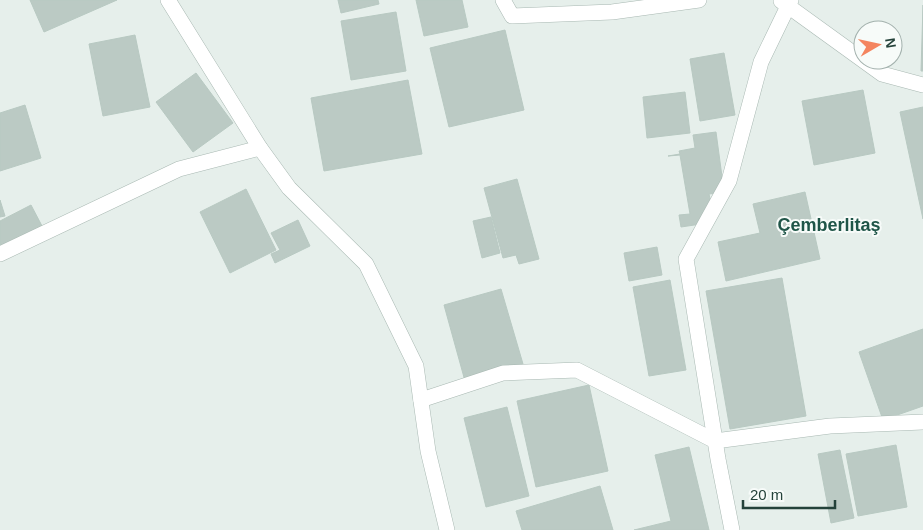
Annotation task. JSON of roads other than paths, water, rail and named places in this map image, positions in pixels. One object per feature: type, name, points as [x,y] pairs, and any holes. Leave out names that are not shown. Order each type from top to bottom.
[{"type":"street","points":[[168,0],[260,148],[289,188],[366,264],[416,366],[428,451],[448,530]]},
{"type":"street","points":[[503,0],[512,16],[612,12],[699,0]]},
{"type":"street","points":[[732,530],[715,441],[686,259],[729,181],[761,62],[787,2],[882,74],[923,85]]},
{"type":"street","points":[[0,254],[179,170],[260,148]]},
{"type":"street","points":[[421,400],[503,373],[576,370],[715,441],[830,426],[923,422]]},
{"type":"district","name":"Çemberlitaş","points":[[829,225]]}]
